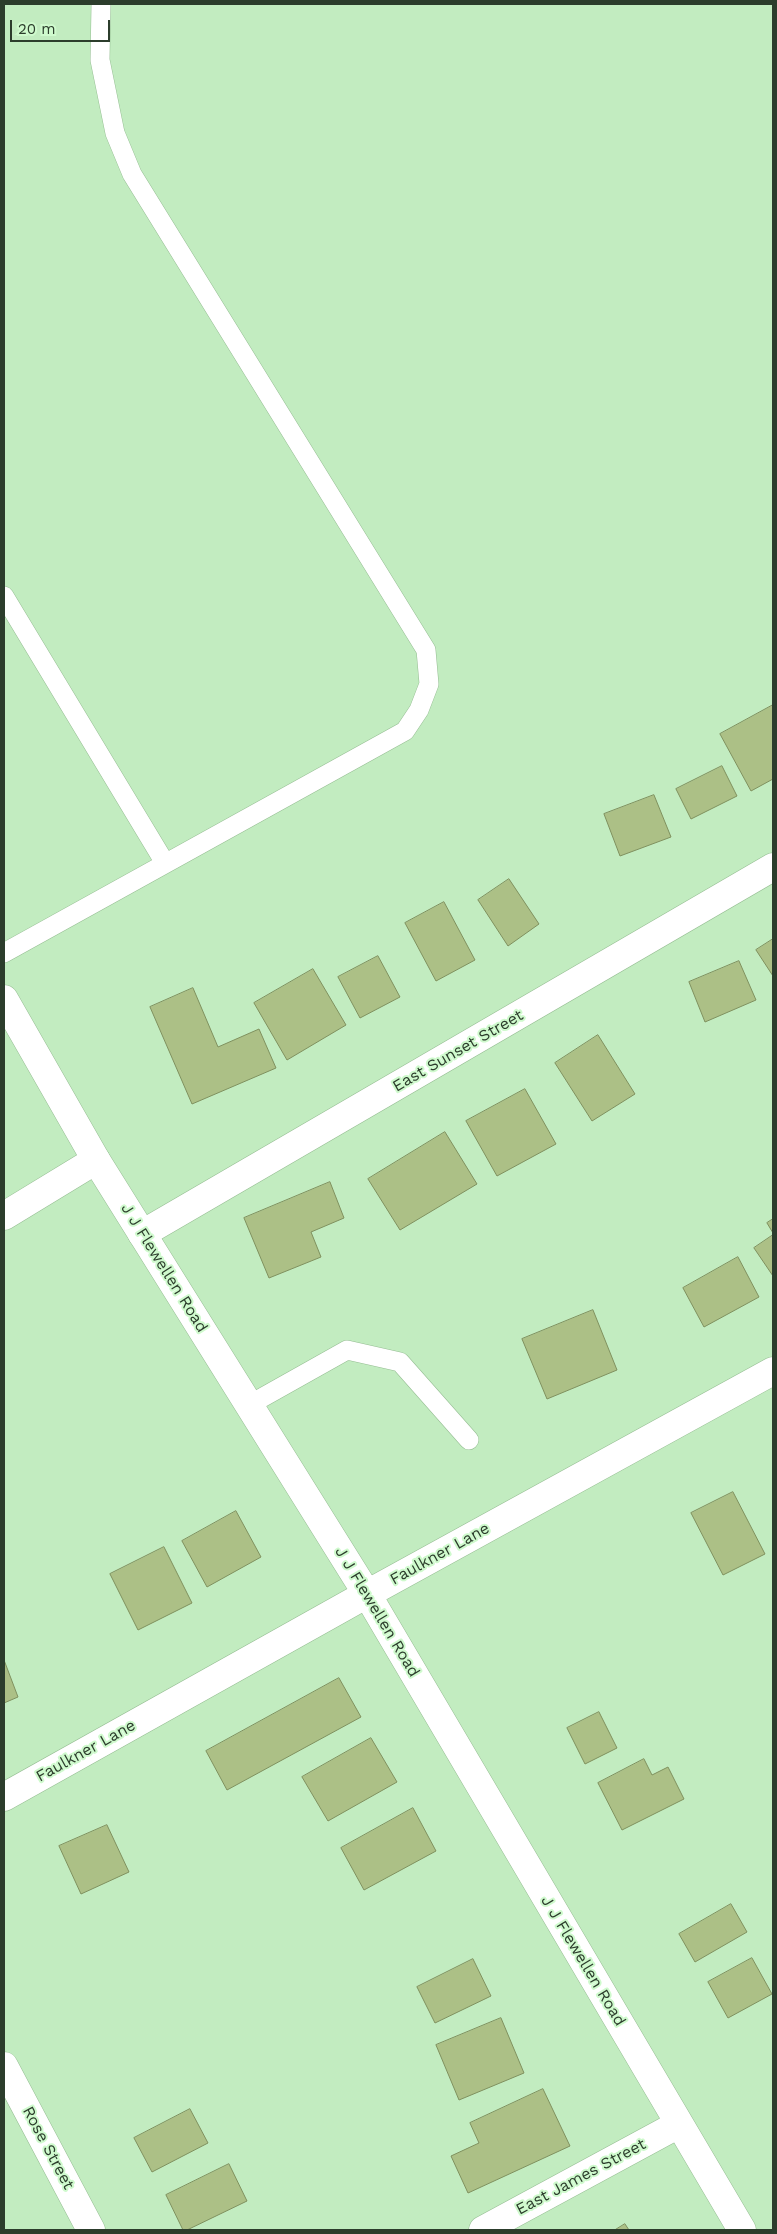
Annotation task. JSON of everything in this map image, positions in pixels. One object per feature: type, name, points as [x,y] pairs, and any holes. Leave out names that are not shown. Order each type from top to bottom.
[{"type":"street","name":"East Sunset Street","points":[[142,1234],[773,867]]},
{"type":"street","name":"J J Flewellen Road","points":[[4,999],[96,1160],[367,1594],[742,2230]]},
{"type":"street","points":[[4,1216],[96,1160]]},
{"type":"street","name":"Faulkner Lane","points":[[4,1797],[367,1594],[773,1371]]},
{"type":"street","name":"Rose Street","points":[[4,2066],[91,2230]]},
{"type":"street","name":"East James Street","points":[[483,2230],[679,2124]]},
{"type":"lane","points":[[4,953],[405,731],[419,710],[429,684],[426,650],[132,174],[115,133],[100,60],[101,4]]},
{"type":"lane","points":[[4,596],[165,864]]},
{"type":"lane","points":[[249,1405],[347,1350],[400,1362],[469,1440]]},
{"type":"building","points":[[773,705],[773,779],[751,791],[720,734]]},
{"type":"building","points":[[722,766],[737,796],[691,819],[676,789]]},
{"type":"building","points":[[654,795],[671,837],[620,856],[604,814]]},
{"type":"building","points":[[509,879],[539,924],[508,946],[478,900]]},
{"type":"building","points":[[444,902],[475,960],[436,981],[405,923]]},
{"type":"building","points":[[773,939],[773,976],[756,950]]},
{"type":"building","points":[[378,956],[400,997],[360,1018],[338,977]]},
{"type":"building","points":[[739,961],[756,1000],[705,1022],[689,982]]},
{"type":"building","points":[[313,969],[346,1025],[287,1060],[254,1003]]},
{"type":"building","points":[[193,988],[218,1047],[259,1029],[276,1068],[192,1104],[150,1007]]},
{"type":"building","points":[[598,1035],[635,1094],[592,1121],[555,1063]]},
{"type":"building","points":[[525,1089],[556,1144],[497,1176],[466,1121]]},
{"type":"building","points":[[445,1132],[477,1184],[400,1230],[368,1179]]},
{"type":"building","points":[[330,1182],[344,1218],[311,1232],[321,1257],[269,1278],[244,1218]]},
{"type":"building","points":[[773,1219],[773,1233],[767,1223]]},
{"type":"building","points":[[773,1235],[773,1276],[754,1248]]},
{"type":"building","points":[[738,1257],[759,1297],[704,1327],[683,1288]]},
{"type":"building","points":[[593,1310],[617,1370],[547,1399],[522,1339]]},
{"type":"building","points":[[733,1492],[765,1554],[723,1575],[691,1513]]},
{"type":"building","points":[[236,1511],[261,1557],[207,1587],[182,1541]]},
{"type":"building","points":[[164,1547],[192,1603],[138,1630],[110,1574]]},
{"type":"building","points":[[4,1660],[18,1697],[4,1703]]},
{"type":"building","points":[[339,1678],[361,1717],[227,1790],[206,1751]]},
{"type":"building","points":[[599,1712],[617,1748],[585,1764],[567,1728]]},
{"type":"building","points":[[371,1738],[397,1782],[328,1821],[302,1777]]},
{"type":"building","points":[[644,1759],[652,1775],[668,1767],[684,1799],[622,1830],[598,1783]]},
{"type":"building","points":[[413,1808],[436,1851],[364,1890],[341,1848]]},
{"type":"building","points":[[107,1825],[129,1872],[81,1894],[59,1846]]},
{"type":"building","points":[[731,1904],[747,1932],[695,1962],[679,1934]]},
{"type":"building","points":[[752,1958],[772,1994],[728,2018],[708,1982]]},
{"type":"building","points":[[473,1959],[491,1996],[435,2023],[417,1987]]},
{"type":"building","points":[[501,2018],[524,2073],[459,2100],[436,2045]]},
{"type":"building","points":[[543,2089],[570,2146],[468,2193],[451,2156],[479,2143],[470,2123]]},
{"type":"building","points":[[190,2109],[208,2143],[152,2172],[134,2138]]},
{"type":"building","points":[[229,2164],[247,2201],[187,2230],[183,2230],[166,2195]]},
{"type":"building","points":[[625,2224],[629,2230],[615,2230]]}]
